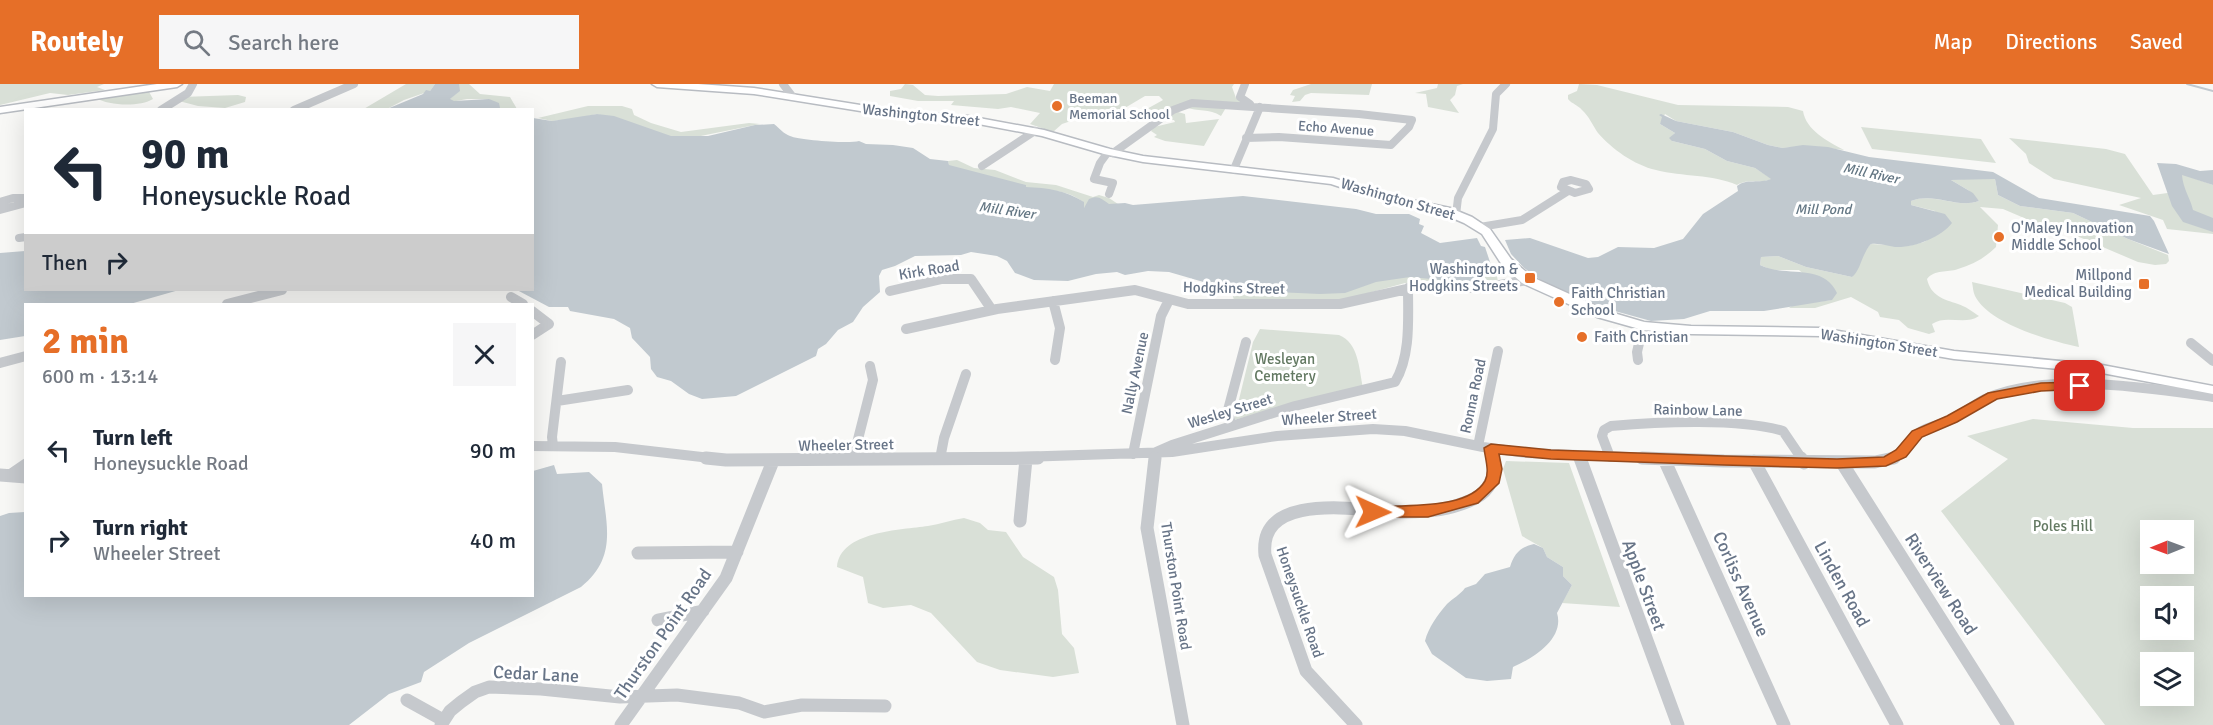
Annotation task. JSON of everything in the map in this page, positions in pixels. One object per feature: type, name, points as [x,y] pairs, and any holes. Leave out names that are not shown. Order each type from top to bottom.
[{"type":"main road","points":[[0,110],[177,84]]},
{"type":"main road","name":"Washington Street","points":[[657,84],[754,91],[881,112],[968,119],[1035,131],[1110,152],[1171,164],[1333,181],[1380,197],[1424,205],[1456,215],[1486,232],[1511,268],[1527,280],[1602,314],[1643,326],[1703,331],[1821,332],[1854,336],[1954,356],[2102,369],[2213,390]]},
{"type":"street","points":[[164,108],[188,93],[193,84]]},
{"type":"street","points":[[297,108],[354,84]]},
{"type":"street","points":[[783,84],[792,96]]},
{"type":"street","points":[[1245,84],[1240,98],[1260,107]]},
{"type":"street","points":[[1456,215],[1458,198],[1493,129],[1496,94],[1506,84]]},
{"type":"street","points":[[1109,194],[1113,183],[1094,179],[1100,163],[1110,152],[1179,106],[1201,103],[1260,107]]},
{"type":"street","points":[[1234,169],[1260,107]]},
{"type":"street","name":"Echo Avenue","points":[[1246,138],[1279,137],[1385,145],[1396,141],[1409,127],[1412,120],[1368,114],[1260,107]]},
{"type":"street","points":[[982,166],[1035,131]]},
{"type":"street","points":[[1479,226],[1522,220],[1568,191]]},
{"type":"street","points":[[0,202],[12,198],[24,198]]},
{"type":"street","points":[[0,210],[24,204]]},
{"type":"street","name":"Kirk Road","points":[[890,291],[949,279],[967,278],[971,279],[992,310]]},
{"type":"street","name":"Hodgkins Street","points":[[906,329],[992,310],[1136,290],[1188,304],[1340,304],[1408,288],[1448,286],[1484,288],[1527,280]]},
{"type":"street","name":"Wesley Street","points":[[1156,452],[1295,406],[1395,382],[1399,378],[1404,354],[1408,288]]},
{"type":"street","points":[[230,303],[278,291]]},
{"type":"street","points":[[511,297],[521,303]]},
{"type":"street","name":"Nally Avenue","points":[[1133,454],[1161,316],[1169,300]]},
{"type":"street","points":[[1053,301],[1060,328],[1055,360]]},
{"type":"street","points":[[534,313],[549,324],[534,334]]},
{"type":"street","points":[[1638,360],[1637,352],[1643,326]]},
{"type":"street","points":[[1231,426],[1228,410],[1246,342]]},
{"type":"street","points":[[2191,343],[2213,361]]},
{"type":"street","name":"Ronna Road","points":[[1478,446],[1498,351]]},
{"type":"street","points":[[0,363],[24,357]]},
{"type":"street","points":[[553,446],[552,437],[561,363]]},
{"type":"street","points":[[853,459],[873,380],[870,366]]},
{"type":"street","points":[[940,459],[946,431],[966,374]]},
{"type":"street","name":"Wheeler Street","points":[[534,446],[615,447],[726,460],[1026,459],[1156,452],[1277,436],[1360,429],[1405,431],[1491,448],[1579,456],[1842,463],[1893,459],[1917,434],[1952,419],[1993,396],[2012,391],[2041,387],[2095,386],[2213,397]]},
{"type":"street","points":[[557,401],[628,390]]},
{"type":"street","name":"Rainbow Lane","points":[[1610,457],[1602,436],[1604,430],[1611,426],[1623,424],[1748,426],[1775,428],[1784,432],[1804,462]]},
{"type":"street","name":"Honeysuckle Road","points":[[1356,725],[1314,680],[1302,661],[1264,555],[1263,538],[1266,530],[1271,523],[1282,517],[1303,510],[1413,513],[1458,505],[1482,494],[1492,483],[1494,469],[1491,448]]},
{"type":"street","name":"Thurston Point Road","points":[[1156,452],[1147,528],[1183,725]]},
{"type":"street","name":"Apple Street","points":[[1579,456],[1678,725]]},
{"type":"street","points":[[1020,521],[1026,459]]},
{"type":"street","name":"Corliss Avenue","points":[[1664,459],[1784,725]]},
{"type":"street","name":"Thurston Point Road","points":[[621,725],[726,578],[773,461]]},
{"type":"street","name":"Linden Road","points":[[1754,461],[1897,725]]},
{"type":"street","name":"Riverview Road","points":[[1842,463],[2008,725]]},
{"type":"street","points":[[5,475],[24,466]]},
{"type":"street","points":[[5,475],[24,477]]},
{"type":"street","points":[[638,553],[737,552]]},
{"type":"street","points":[[658,620],[703,611]]},
{"type":"street","name":"Cedar Lane","points":[[442,722],[450,711],[475,692],[489,687],[542,689],[620,697],[644,694],[711,698],[739,703],[764,712],[802,705],[885,706]]},
{"type":"street","points":[[407,700],[442,722]]},
{"type":"green space","points":[[0,84],[104,84],[97,87],[105,90],[68,95],[50,93],[0,105]]},
{"type":"green space","points":[[406,84],[435,84],[430,91],[389,108],[365,108]]},
{"type":"green space","points":[[459,84],[469,84],[480,94],[510,97],[516,108],[496,108],[489,99],[467,99],[445,103],[459,91]]},
{"type":"green space","points":[[905,84],[913,85],[925,95],[938,96],[1006,94],[1027,87],[1050,91],[1054,84],[1234,84],[1232,87],[1236,98],[1251,106],[1227,106],[1221,116],[1185,107],[1178,112],[1185,114],[1186,123],[1219,119],[1204,146],[1165,141],[1154,137],[1157,135],[1151,131],[1154,127],[1175,122],[1174,120],[1152,120],[1148,115],[1136,115],[1163,100],[1159,96],[1145,96],[1103,121],[1083,117],[1062,124],[1053,132],[1030,124],[1040,113],[1011,107],[998,109],[951,105],[954,101],[918,101],[890,96],[890,91],[901,89]]},
{"type":"green space","points":[[1311,84],[1372,84],[1369,95],[1311,93],[1305,95],[1300,101],[1292,102],[1295,96],[1290,95],[1293,90]]},
{"type":"green space","points":[[1438,84],[1463,84],[1457,86],[1455,95],[1450,100],[1459,113],[1428,107],[1426,94],[1415,93],[1437,88]]},
{"type":"green space","points":[[1579,84],[1597,85],[1678,105],[1788,107],[1803,111],[1808,124],[1813,129],[1824,139],[1844,150],[1811,146],[1783,148],[1768,145],[1733,132],[1676,121],[1665,114],[1660,124],[1675,133],[1672,141],[1705,149],[1727,161],[1755,168],[1772,179],[1737,185],[1718,179],[1656,170],[1624,156],[1598,133],[1584,112],[1568,99],[1568,95],[1577,91]]},
{"type":"green space","points":[[148,90],[153,99],[147,102],[116,104],[96,98]]},
{"type":"green space","points":[[238,95],[246,97],[245,102],[225,108],[198,106],[179,101],[181,97]]},
{"type":"green space","points":[[588,106],[622,106],[632,109],[634,115],[651,123],[681,132],[749,123],[760,124],[681,140],[597,114],[552,121],[538,118]]},
{"type":"green space","points":[[1861,127],[1981,139],[1996,163],[1872,149]]},
{"type":"green space","points":[[2009,138],[2106,149],[2125,154],[2153,195],[2182,191],[2182,174],[2213,185],[2213,234],[2167,229],[2163,220],[2119,205],[2141,198],[2054,179],[2029,163],[2026,154]]},
{"type":"green space","points":[[957,160],[974,168],[995,170],[1026,182],[1056,185],[1093,197],[1099,195],[1118,204],[1083,208],[1083,202],[1069,194],[1007,184],[949,166],[948,161]]},
{"type":"green space","points":[[1995,179],[1998,195],[2020,206],[2073,213],[2168,255],[2169,261],[2166,264],[2155,265],[2138,262],[2058,228],[2036,223],[2003,209],[1980,207],[1998,225],[1996,247],[1973,263],[1954,270],[1937,272],[1927,279],[1931,289],[1938,296],[1963,306],[1979,316],[1967,320],[1938,321],[1932,324],[1935,332],[1929,334],[1908,328],[1899,320],[1880,317],[1878,312],[1851,297],[1815,308],[1789,308],[1793,305],[1831,300],[1799,270],[1772,270],[1760,265],[1761,257],[1778,256],[1806,267],[1852,277],[1863,253],[1871,244],[1908,246],[1924,242],[1941,231],[1935,211],[1911,205],[1911,201],[1928,198],[1962,203],[1979,201],[1968,190],[1951,180]]},
{"type":"green space","points":[[1496,270],[1498,282],[1405,283],[1343,300],[1234,300],[1231,290],[1233,290],[1186,272]]},
{"type":"green space","points":[[1972,282],[2065,303],[2072,307],[2079,347],[2022,330],[1993,315],[1975,296]]},
{"type":"green space","name":"Wesleyan Cemetery","points":[[1260,329],[1339,335],[1346,339],[1354,350],[1363,388],[1307,400],[1234,420],[1253,342]]},
{"type":"green space","name":"Poles Hill","points":[[2033,419],[2133,428],[2213,428],[2213,725],[2105,725],[1941,511],[2008,459],[1967,436]]},
{"type":"green space","points":[[1506,461],[1569,463],[1620,607],[1562,603],[1572,585],[1563,576],[1563,567],[1547,557],[1543,548],[1522,536],[1503,469]]},
{"type":"green space","points":[[964,518],[980,523],[988,530],[1006,532],[1023,557],[1054,577],[1058,590],[1062,634],[1074,648],[1079,673],[1053,677],[1000,670],[977,662],[931,613],[911,605],[883,608],[868,603],[863,577],[837,567],[841,555],[860,539],[888,531],[928,526]]},
{"type":"water","points":[[435,84],[459,84],[460,91],[450,99],[454,101],[489,99],[499,103],[500,108],[389,108],[423,94],[426,90],[430,91]]},
{"type":"water","points":[[597,114],[614,116],[671,136],[708,136],[755,125],[774,124],[788,135],[803,139],[835,142],[859,141],[866,144],[913,148],[930,159],[948,161],[949,165],[1026,185],[1026,187],[1063,192],[1084,202],[1084,208],[1089,199],[1095,197],[1109,204],[1133,205],[1243,196],[1356,209],[1376,214],[1409,214],[1420,219],[1419,224],[1424,226],[1421,233],[1440,243],[1477,238],[1481,246],[1485,247],[1491,265],[1496,270],[1485,271],[1483,284],[1410,277],[1376,282],[1345,293],[1320,294],[1231,290],[1169,272],[1148,271],[1125,275],[1117,272],[1096,274],[1068,281],[1034,280],[1015,273],[1007,261],[997,256],[971,252],[961,255],[915,256],[882,270],[879,276],[880,292],[863,307],[853,322],[838,330],[826,344],[818,349],[816,356],[736,396],[702,399],[689,394],[671,381],[657,377],[651,369],[650,357],[632,338],[630,328],[614,319],[570,311],[568,307],[549,307],[519,291],[534,291],[534,118],[552,121]]},
{"type":"water","name":"Mill Pond","points":[[1659,115],[1676,121],[1733,132],[1783,148],[1803,145],[1828,147],[1869,157],[1993,172],[2039,198],[2150,216],[2169,254],[2128,239],[2073,213],[2020,206],[1998,195],[1995,179],[1951,180],[1973,193],[1979,201],[1962,203],[1929,198],[1911,201],[1911,205],[1945,214],[1952,223],[1941,233],[1919,244],[1895,247],[1871,244],[1852,277],[1806,267],[1778,256],[1761,257],[1760,265],[1770,269],[1803,272],[1823,277],[1831,283],[1837,293],[1832,300],[1764,311],[1710,311],[1684,319],[1651,321],[1593,305],[1542,281],[1524,268],[1511,254],[1505,240],[1530,238],[1588,258],[1598,257],[1618,247],[1654,248],[1683,239],[1703,214],[1738,191],[1737,186],[1771,179],[1755,168],[1727,161],[1705,149],[1672,141],[1669,138],[1675,133],[1660,124],[1662,117]]},
{"type":"water","points":[[2157,163],[2176,164],[2200,171],[2213,170],[2213,185],[2182,175],[2193,210],[2213,218],[2213,232],[2183,222],[2172,206]]},
{"type":"water","points":[[24,251],[24,291],[176,291],[134,303],[24,303],[24,336],[0,340],[0,253]]},
{"type":"water","points":[[554,465],[557,474],[589,472],[602,484],[607,540],[605,552],[593,576],[581,587],[469,643],[424,672],[421,682],[389,694],[349,725],[0,725],[0,516],[24,512],[24,597],[534,597],[534,471]]},
{"type":"water","points":[[1534,544],[1543,548],[1547,557],[1563,567],[1563,576],[1572,585],[1557,613],[1558,622],[1552,639],[1529,659],[1513,667],[1511,679],[1487,681],[1466,678],[1432,654],[1425,641],[1431,626],[1447,604],[1465,588],[1476,584],[1485,574],[1510,567],[1518,552]]},
{"type":"waterway","name":"Mill River","points":[[2187,84],[2213,91]]},
{"type":"place","name":"Beeman Memorial School","points":[[1057,106]]},
{"type":"place","name":"O'Maley Innovation Middle School","points":[[1999,237]]},
{"type":"place","name":"Washington & Hodgkins Streets","points":[[1530,278]]},
{"type":"place","name":"Millpond Medical Building","points":[[2144,284]]},
{"type":"place","name":"Faith Christian School","points":[[1559,302]]},
{"type":"place","name":"Faith Christian","points":[[1582,337]]},
{"type":"route","points":[[1373,512],[1428,512],[1473,499],[1482,494],[1492,483],[1494,469],[1491,448],[1551,455],[1724,461],[1837,463],[1886,461],[1901,453],[1917,434],[1952,419],[1993,396],[2041,387],[2080,386]]}]
